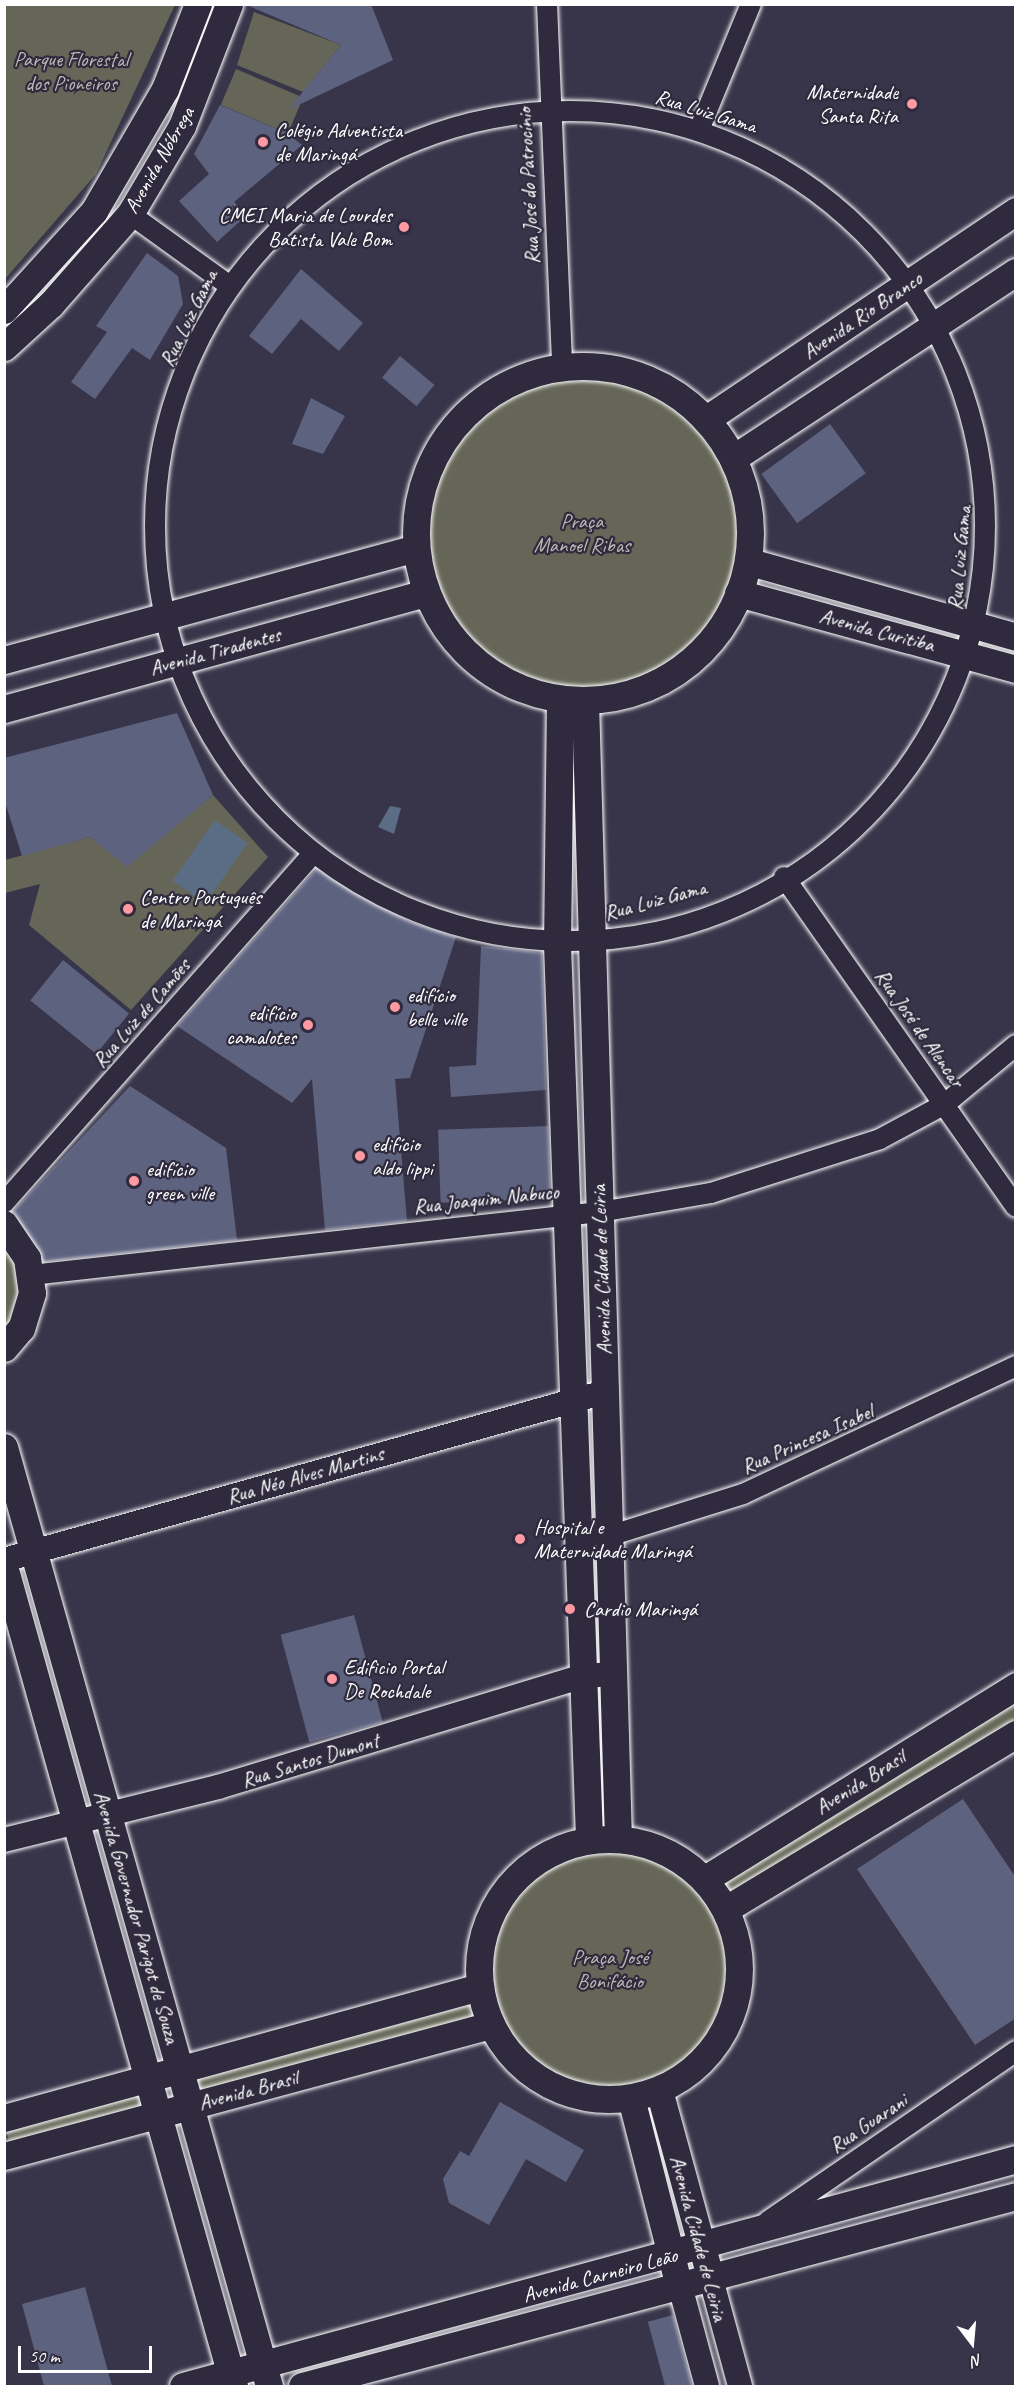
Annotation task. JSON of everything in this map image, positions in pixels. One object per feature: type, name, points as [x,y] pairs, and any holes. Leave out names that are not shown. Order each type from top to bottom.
[{"type":"main road","name":"Avenida Nóbrega","points":[[4,310],[94,211],[165,89],[198,4]]},
{"type":"main road","name":"Avenida Nóbrega","points":[[4,347],[51,304],[130,214],[182,126],[229,4]]},
{"type":"main road","name":"Avenida Rio Branco","points":[[708,418],[1016,211]]},
{"type":"main road","points":[[735,457],[1016,272]]},
{"type":"main road","points":[[562,365],[636,374],[682,396],[708,418],[735,457],[750,511],[750,562],[738,593],[716,636],[673,675],[620,697],[572,700],[496,677],[460,648],[425,593],[415,548],[416,512],[429,465],[455,424],[492,392],[562,365]]},
{"type":"main road","points":[[4,660],[415,548]]},
{"type":"main road","name":"Avenida Curitiba","points":[[750,562],[1016,637]]},
{"type":"main road","name":"Avenida Tiradentes","points":[[4,709],[425,593]]},
{"type":"main road","name":"Avenida Curitiba","points":[[738,593],[1016,669]]},
{"type":"main road","name":"Avenida Cidade de Leiria","points":[[572,700],[592,941],[618,1839]]},
{"type":"main road","name":"Avenida Cidade de Leiria","points":[[572,700],[558,944],[589,1836]]},
{"type":"main road","points":[[4,1224],[19,1241],[31,1275],[28,1311],[4,1348]]},
{"type":"main road","name":"Avenida Governador Parigot de Souza","points":[[4,1448],[266,2376]]},
{"type":"main road","name":"Avenida Governador Parigot de Souza","points":[[4,1566],[232,2380]]},
{"type":"main road","name":"Avenida Brasil","points":[[705,1879],[1016,1686]]},
{"type":"main road","name":"Avenida Brasil","points":[[726,1909],[1016,1734]]},
{"type":"main road","points":[[589,1836],[618,1839],[677,1857],[705,1879],[726,1909],[739,1950],[738,1993],[723,2034],[696,2067],[659,2090],[631,2098],[594,2098],[549,2085],[526,2069],[491,2025],[480,1987],[482,1945],[502,1896],[532,1866],[589,1836]]},
{"type":"main road","name":"Avenida Brasil","points":[[4,2118],[480,1987]]},
{"type":"main road","name":"Avenida Brasil","points":[[4,2156],[491,2025]]},
{"type":"main road","name":"Avenida Cidade de Leiria","points":[[659,2090],[711,2279]]},
{"type":"main road","name":"Avenida Cidade de Leiria","points":[[631,2098],[680,2286]]},
{"type":"main road","name":"Avenida Carneiro Leão","points":[[183,2386],[266,2376],[440,2318],[672,2256],[1016,2159]]},
{"type":"main road","name":"Avenida Carneiro Leão","points":[[302,2386],[1016,2196]]},
{"type":"main road","points":[[440,2318],[447,2348]]},
{"type":"street","name":"Rua José do Patrocínio","points":[[547,4],[548,112],[562,365]]},
{"type":"street","points":[[699,130],[751,4]]},
{"type":"street","name":"Rua Luiz Gama","points":[[548,112],[628,114],[699,130],[757,152],[818,188],[849,213],[932,326],[969,403],[986,474],[988,553],[976,625],[968,655],[934,725],[884,794],[828,846],[784,877],[729,904],[592,941],[558,944],[473,935],[413,915],[358,887],[313,854],[265,810],[231,767],[197,706],[165,616],[157,523],[165,441],[189,363],[227,284],[286,225],[375,159],[479,121],[548,112]]},
{"type":"street","points":[[130,214],[227,284]]},
{"type":"street","name":"Rua Luiz de Camões","points":[[4,1203],[313,854]]},
{"type":"street","name":"Rua José de Alencar","points":[[784,877],[1016,1207]]},
{"type":"street","name":"Rua Joaquim Nabuco","points":[[31,1275],[600,1212],[711,1193],[799,1169],[880,1139],[945,1104],[1016,1045]]},
{"type":"street","name":"Rua Princesa Isabel","points":[[609,1536],[743,1494],[1016,1366]]},
{"type":"street","name":"Rua Néo Alves Martins","points":[[4,1560],[574,1398],[605,1392]]},
{"type":"street","points":[[580,1534],[609,1536]]},
{"type":"street","name":"Rua Santos Dumont","points":[[4,1840],[107,1812],[268,1773],[583,1676],[613,1674]]},
{"type":"street","name":"Rua Guarani","points":[[748,2235],[1016,2051]]},
{"type":"street","name":"Avenida Cidade de Leiria","points":[[711,2279],[740,2386]]},
{"type":"street","name":"Avenida Cidade de Leiria","points":[[680,2286],[707,2386]]},
{"type":"green space","name":"Parque Florestal dos Pioneiros","points":[[5,4],[175,5],[96,174],[5,279]]},
{"type":"green space","points":[[254,12],[341,45],[303,92],[237,65]]},
{"type":"green space","points":[[236,69],[303,98],[288,133],[221,105]]},
{"type":"green space","name":"Praça Manoel Ribas","points":[[583,366],[616,369],[647,379],[676,394],[701,415],[722,440],[737,469],[747,500],[750,533],[747,566],[737,597],[722,626],[701,651],[676,672],[647,687],[616,697],[583,700],[550,697],[519,687],[490,672],[465,651],[444,626],[429,597],[419,566],[416,533],[419,500],[429,469],[444,440],[465,415],[490,394],[519,379],[550,369]]},
{"type":"green space","name":"Centro Português de Maringá","points":[[213,795],[268,857],[131,1010],[29,925],[40,884],[5,893],[5,860],[90,837],[127,866]]},
{"type":"green space","points":[[4,1224],[31,1275],[4,1348]]},
{"type":"green space","name":"Praça José Bonifácio","points":[[1015,1693],[1015,1719],[721,1901],[739,1950],[738,1993],[723,2034],[696,2067],[659,2090],[603,2099],[575,2095],[526,2069],[491,2025],[188,2097],[182,2076],[480,1987],[480,1955],[502,1896],[550,1854],[600,1836],[648,1845],[677,1857],[705,1879]]},
{"type":"green space","points":[[150,2087],[155,2106],[10,2145],[5,2126]]},
{"type":"water","points":[[390,806],[401,808],[394,834],[378,827]]},
{"type":"water","points":[[215,820],[248,843],[205,904],[173,881]]},
{"type":"building","points":[[244,4],[371,4],[393,60],[288,110],[341,45]]},
{"type":"building","points":[[220,105],[287,133],[302,145],[234,202],[247,215],[217,242],[179,201],[209,174],[194,154]]},
{"type":"building","points":[[147,253],[178,276],[183,304],[150,360],[132,348],[95,399],[71,382],[107,332],[96,326]]},
{"type":"building","points":[[301,269],[363,323],[339,351],[301,319],[272,354],[249,336]]},
{"type":"building","points":[[400,356],[434,385],[416,406],[382,377]]},
{"type":"building","points":[[311,398],[345,416],[323,454],[292,444]]},
{"type":"building","points":[[830,424],[866,473],[797,523],[761,474]]},
{"type":"building","points":[[177,713],[213,795],[127,867],[90,837],[22,856],[4,799],[4,758]]},
{"type":"building","points":[[320,865],[408,921],[456,937],[410,1078],[395,1079],[407,1221],[325,1230],[312,1079],[292,1103],[177,1026]]},
{"type":"building","points":[[481,946],[542,953],[546,1090],[451,1097],[449,1067],[476,1065]]},
{"type":"building","points":[[63,960],[129,1013],[96,1054],[30,1000]]},
{"type":"building","name":"edifício green ville","points":[[130,1086],[226,1148],[237,1240],[43,1262],[13,1211]]},
{"type":"building","points":[[548,1126],[551,1199],[441,1203],[438,1130]]},
{"type":"building","name":"Edificio Portal De Rochdale","points":[[354,1615],[383,1722],[309,1742],[281,1635]]},
{"type":"building","points":[[963,1799],[1016,1878],[1016,2018],[975,2045],[857,1869]]},
{"type":"building","points":[[500,2102],[584,2150],[566,2182],[526,2159],[489,2225],[449,2203],[443,2179],[460,2151],[469,2156]]},
{"type":"building","points":[[85,2287],[112,2386],[44,2386],[22,2304]]},
{"type":"building","points":[[673,2315],[692,2386],[665,2386],[648,2322]]},
{"type":"place","name":"Maternidade Santa Rita","points":[[912,104]]},
{"type":"place","name":"Colégio Adventista de Maringá","points":[[263,142]]},
{"type":"place","name":"CMEI Maria de Lourdes Batista Vale Bom","points":[[404,227]]},
{"type":"place","name":"Centro Português de Maringá","points":[[128,909]]},
{"type":"place","name":"edifício belle ville","points":[[395,1007]]},
{"type":"place","name":"edifício camalotes","points":[[308,1025]]},
{"type":"place","name":"edifício aldo lippi","points":[[360,1156]]},
{"type":"place","name":"edifício green ville","points":[[134,1181]]},
{"type":"place","name":"Hospital e Maternidade Maringá","points":[[520,1539]]},
{"type":"place","name":"Cardio Maringá","points":[[570,1609]]},
{"type":"place","name":"Edificio Portal De Rochdale","points":[[332,1679]]}]
